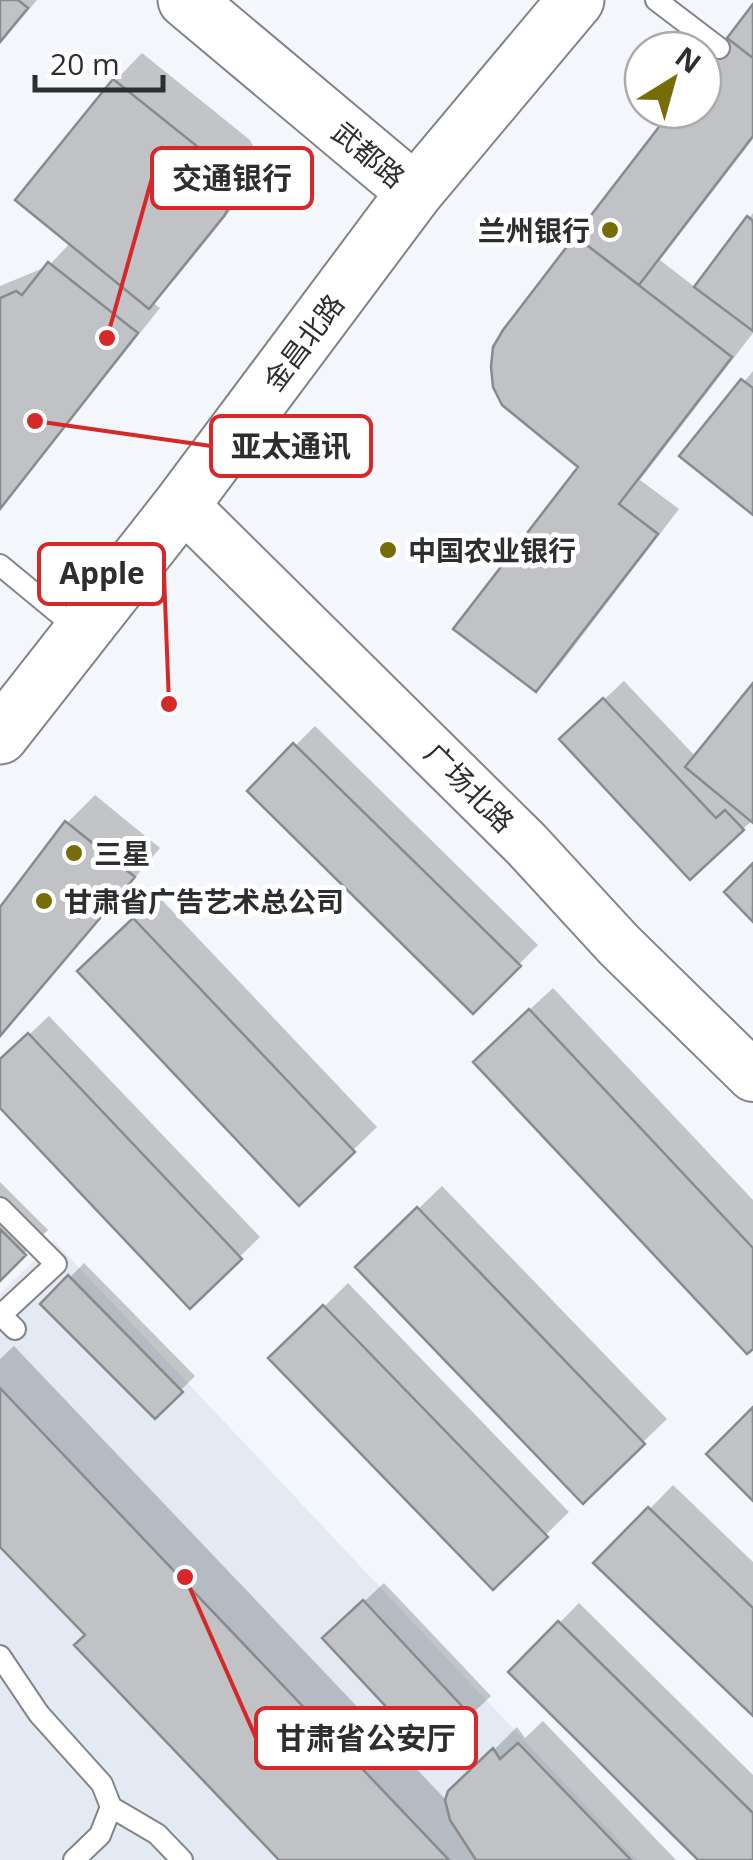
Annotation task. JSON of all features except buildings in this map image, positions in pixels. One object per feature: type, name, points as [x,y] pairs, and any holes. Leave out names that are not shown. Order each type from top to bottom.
[{"type":"main road","name":"武都路","points":[[186,0],[426,178]]},
{"type":"main road","name":"武都路","points":[[242,0],[426,178]]},
{"type":"main road","name":"金昌北路","points":[[0,736],[182,504],[426,178],[576,0]]},
{"type":"street","name":"广场北路","points":[[182,504],[526,844],[619,945],[753,1076]]},
{"type":"lane","points":[[656,0],[695,30]]},
{"type":"lane","points":[[0,565],[81,632]]},
{"type":"lane","points":[[0,1208],[56,1264],[5,1320]]},
{"type":"lane","points":[[0,1656],[39,1714],[102,1784],[111,1807],[157,1834],[182,1860]]},
{"type":"lane","points":[[74,1860],[100,1835],[111,1807]]},
{"type":"shaded area","points":[[54,1241],[637,1860],[0,1860],[0,1294]]},
{"type":"place","name":"兰州银行","points":[[610,230]]},
{"type":"place","name":"交通银行","points":[[107,338]]},
{"type":"place","name":"亚太通讯","points":[[35,421]]},
{"type":"place","name":"中国农业银行","points":[[388,550]]},
{"type":"place","name":"Apple","points":[[169,704]]},
{"type":"place","name":"三星","points":[[74,853]]},
{"type":"place","name":"甘肃省广告艺术总公司","points":[[44,901]]},
{"type":"place","name":"甘肃省公安厅","points":[[185,1577]]}]
